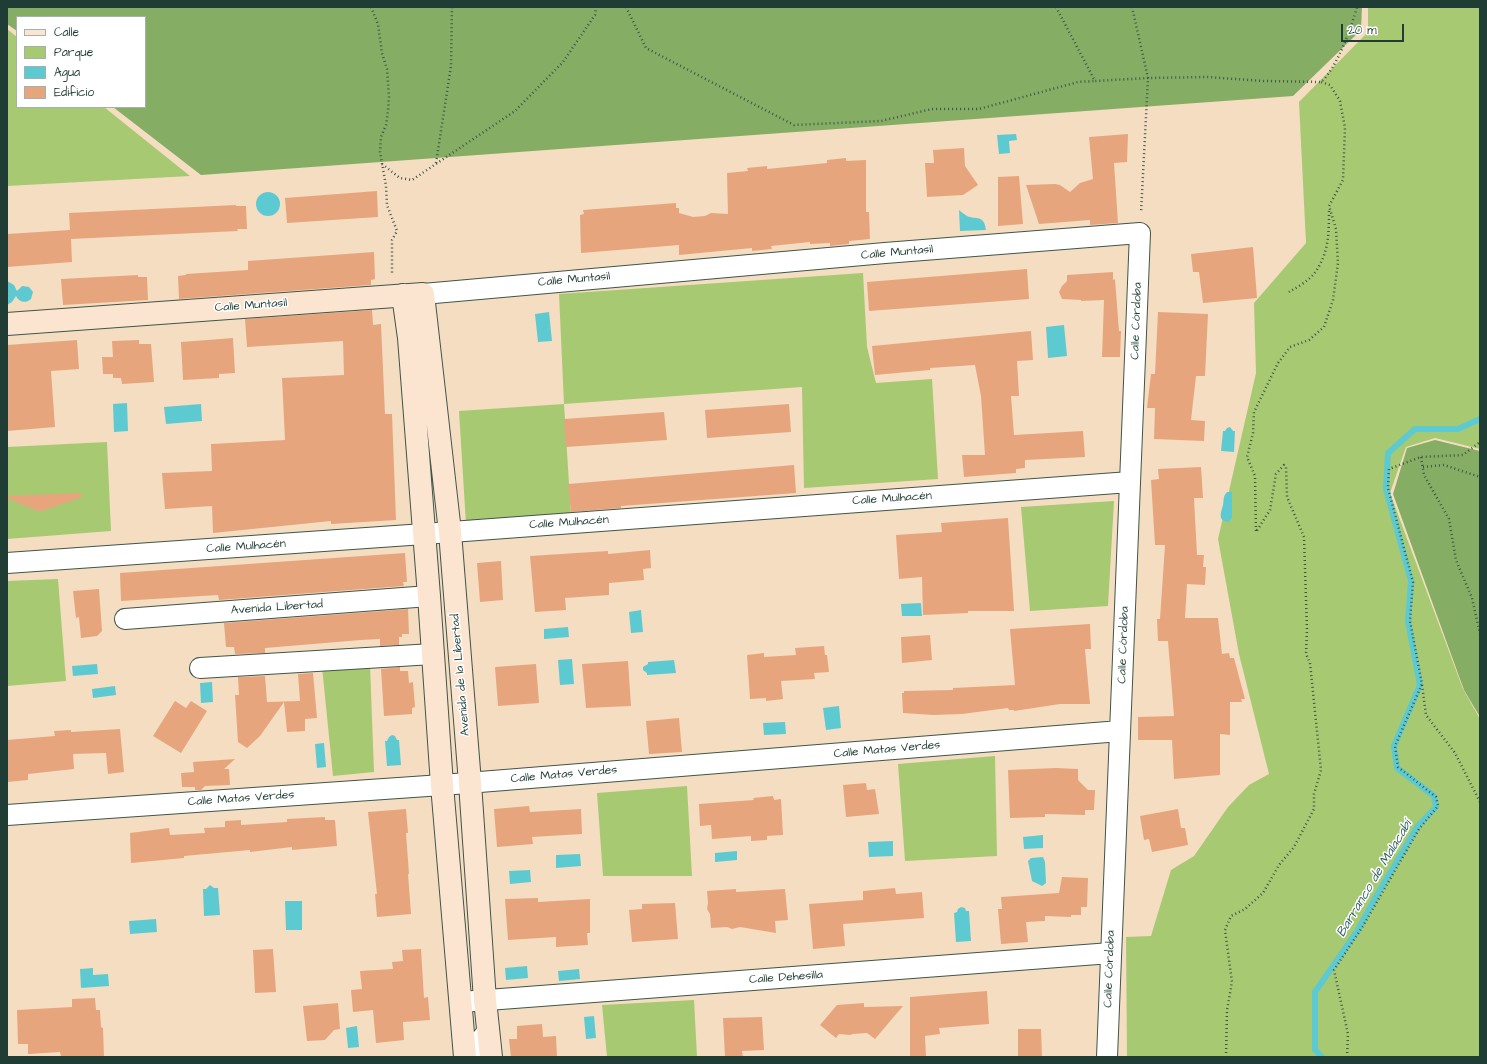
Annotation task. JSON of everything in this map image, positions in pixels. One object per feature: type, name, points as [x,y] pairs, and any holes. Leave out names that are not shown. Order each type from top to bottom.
[{"type":"street","name":"Calle Muntasil","points":[[7,324],[406,295],[885,253],[1140,233]]},
{"type":"street","name":"Calle Córdoba","points":[[1107,1057],[1140,233]]},
{"type":"street","name":"Avenida de la Libertad","points":[[406,295],[450,532],[470,783],[485,1000],[491,1057]]},
{"type":"street","name":"Avenida de la Libertad","points":[[406,295],[442,785],[466,1057]]},
{"type":"street","name":"Calle Mulhacén","points":[[7,563],[1130,482]]},
{"type":"street","name":"Avenida Libertad","points":[[125,619],[429,596]]},
{"type":"street","points":[[200,668],[433,654]]},
{"type":"street","name":"Calle Matas Verdes","points":[[7,815],[470,783],[1120,731]]},
{"type":"street","name":"Calle Dehesilla","points":[[461,1002],[1111,953]]},
{"type":"street","points":[[466,1057],[488,1031]]},
{"type":"path","points":[[371,7],[378,24],[382,53],[387,69],[389,97],[386,125],[382,137],[380,152],[386,186],[387,205],[397,231],[392,240],[392,250],[406,295]]},
{"type":"path","points":[[436,164],[451,66],[452,7]]},
{"type":"path","points":[[382,164],[400,178],[412,180],[516,111],[563,62],[595,15],[596,7]]},
{"type":"path","points":[[626,7],[646,48],[794,125],[881,121],[932,109],[980,109],[1078,82],[1148,78],[1207,77],[1264,81],[1321,82],[1330,85],[1340,102],[1345,128],[1342,180],[1329,206],[1329,234],[1327,246],[1316,272],[1303,284],[1289,292]]},
{"type":"path","points":[[1056,7],[1095,81]]},
{"type":"path","points":[[1132,7],[1148,78],[1140,233]]},
{"type":"path","points":[[1321,82],[1328,76],[1333,66],[1351,27],[1357,7]]},
{"type":"path","points":[[1226,1057],[1227,1010],[1232,982],[1226,930],[1231,916],[1245,909],[1263,893],[1279,865],[1294,847],[1314,809],[1314,794],[1320,770],[1310,663],[1306,654],[1307,630],[1304,537],[1287,497],[1286,466],[1284,465],[1276,474],[1270,510],[1256,532],[1255,476],[1247,457],[1253,433],[1254,412],[1278,363],[1290,347],[1309,340],[1324,327],[1333,300],[1338,263],[1336,229],[1329,206]]},
{"type":"path","points":[[1480,442],[1463,455],[1421,458],[1389,469],[1388,488],[1413,582],[1410,621],[1426,714],[1455,753],[1480,802]]},
{"type":"path","points":[[1421,458],[1424,475],[1449,519],[1456,560],[1472,598],[1480,634]]},
{"type":"path","points":[[1423,467],[1444,465],[1480,477]]},
{"type":"path","points":[[1348,1057],[1348,1034],[1334,970],[1363,926],[1419,829],[1438,806],[1436,797],[1398,767],[1395,746],[1422,684]]},
{"type":"green space","points":[[7,7],[1362,7],[1361,30],[1293,96],[201,175],[114,108],[146,108],[146,16],[16,16],[16,30],[7,24]]},
{"type":"green space","points":[[1368,7],[1480,7],[1480,449],[1435,438],[1406,447],[1390,493],[1463,689],[1480,719],[1480,1057],[1127,1057],[1126,937],[1151,936],[1171,870],[1194,856],[1228,807],[1249,785],[1269,774],[1239,654],[1218,539],[1256,373],[1254,303],[1306,243],[1299,102],[1368,32]]},
{"type":"green space","points":[[7,29],[16,36],[16,108],[105,108],[190,176],[7,186]]},
{"type":"green space","points":[[863,273],[867,347],[876,383],[932,379],[938,479],[804,488],[802,387],[564,404],[559,294]]},
{"type":"green space","points":[[564,404],[571,516],[466,524],[459,411]]},
{"type":"green space","points":[[1435,440],[1480,451],[1480,717],[1464,690],[1393,494],[1407,448]]},
{"type":"green space","points":[[107,442],[111,531],[7,539],[7,447]]},
{"type":"green space","points":[[1114,501],[1108,606],[1030,611],[1021,507]]},
{"type":"green space","points":[[58,579],[66,681],[7,686],[7,581]]},
{"type":"green space","points":[[370,665],[374,772],[333,776],[322,667]]},
{"type":"green space","points":[[995,756],[997,856],[905,861],[898,764]]},
{"type":"green space","points":[[687,786],[692,876],[603,876],[597,793]]},
{"type":"green space","points":[[694,1000],[697,1057],[607,1057],[602,1005]]},
{"type":"water","points":[[1016,134],[1017,140],[1009,141],[1010,153],[999,154],[997,135]]},
{"type":"water","points":[[268,192],[276,196],[280,204],[276,212],[268,216],[260,212],[256,204],[260,196]]},
{"type":"water","points":[[959,210],[967,216],[979,218],[985,225],[986,230],[960,231]]},
{"type":"water","points":[[7,281],[14,285],[17,291],[22,286],[29,287],[33,292],[31,299],[22,302],[16,296],[12,302],[7,305]]},
{"type":"water","points":[[549,312],[552,341],[538,342],[535,314]]},
{"type":"water","points":[[1064,325],[1067,356],[1048,358],[1046,327]]},
{"type":"water","points":[[127,403],[128,431],[114,432],[113,404]]},
{"type":"water","points":[[201,404],[202,421],[166,424],[164,407]]},
{"type":"water","points":[[1230,427],[1233,431],[1235,431],[1234,452],[1221,451],[1223,431]]},
{"type":"water","points":[[1227,492],[1232,492],[1232,517],[1229,522],[1221,518],[1224,496]]},
{"type":"water","points":[[921,603],[922,616],[902,616],[901,604]]},
{"type":"water","points":[[641,610],[643,632],[631,633],[629,612]]},
{"type":"water","points":[[568,627],[569,637],[544,639],[544,629]]},
{"type":"water","points":[[572,659],[574,684],[560,685],[558,660]]},
{"type":"water","points":[[674,660],[676,673],[647,675],[647,673],[643,670],[643,667],[648,664],[648,662]]},
{"type":"water","points":[[97,664],[98,674],[73,676],[72,666]]},
{"type":"water","points":[[212,682],[213,702],[201,703],[200,683]]},
{"type":"water","points":[[115,686],[116,695],[93,698],[92,689]]},
{"type":"water","points":[[839,706],[841,728],[826,730],[823,708]]},
{"type":"water","points":[[785,722],[786,734],[764,735],[763,723]]},
{"type":"water","points":[[392,735],[399,740],[401,765],[387,766],[385,741],[387,741]]},
{"type":"water","points":[[324,743],[326,767],[317,768],[315,744]]},
{"type":"water","points":[[1043,835],[1043,848],[1024,849],[1023,837]]},
{"type":"water","points":[[893,841],[893,856],[869,857],[868,842]]},
{"type":"water","points":[[737,851],[737,860],[715,862],[715,853]]},
{"type":"water","points":[[580,854],[581,866],[556,868],[556,855]]},
{"type":"water","points":[[1043,857],[1045,862],[1046,883],[1042,886],[1032,881],[1028,861],[1031,858]]},
{"type":"water","points":[[530,870],[531,882],[510,884],[509,871]]},
{"type":"water","points":[[210,885],[214,888],[218,888],[220,915],[204,916],[203,889],[206,889]]},
{"type":"water","points":[[285,901],[302,901],[302,930],[286,930]]},
{"type":"water","points":[[961,907],[965,908],[966,911],[969,911],[971,941],[956,942],[954,913]]},
{"type":"water","points":[[156,919],[157,932],[130,934],[129,921]]},
{"type":"water","points":[[527,966],[528,978],[506,980],[505,968]]},
{"type":"water","points":[[93,968],[93,975],[108,974],[109,986],[81,988],[80,969]]},
{"type":"water","points":[[579,969],[580,979],[559,981],[558,971]]},
{"type":"water","points":[[594,1016],[596,1038],[586,1039],[584,1017]]},
{"type":"water","points":[[357,1026],[359,1047],[348,1048],[346,1028]]},
{"type":"building","points":[[1128,134],[1127,162],[1114,163],[1118,223],[1090,225],[1090,220],[1039,224],[1026,185],[1055,184],[1060,185],[1070,192],[1080,183],[1093,179],[1089,137]]},
{"type":"building","points":[[964,148],[965,166],[978,185],[963,195],[927,197],[925,163],[934,163],[933,150]]},
{"type":"building","points":[[846,158],[846,161],[866,160],[866,212],[869,212],[870,239],[849,241],[849,244],[830,246],[830,243],[810,244],[810,242],[771,246],[772,249],[752,251],[752,248],[679,255],[679,245],[581,253],[580,215],[584,214],[583,210],[676,203],[676,208],[679,208],[679,213],[693,217],[705,216],[711,213],[728,214],[727,173],[748,171],[747,168],[767,166],[767,169],[827,163],[827,160]]},
{"type":"building","points":[[1019,176],[1023,224],[998,226],[998,177]]},
{"type":"building","points":[[377,191],[378,217],[287,223],[285,198]]},
{"type":"building","points":[[236,205],[246,206],[247,229],[237,229],[238,231],[71,239],[72,262],[7,267],[7,234],[70,230],[69,213]]},
{"type":"building","points":[[1253,247],[1257,298],[1203,303],[1199,272],[1193,272],[1191,254]]},
{"type":"building","points":[[374,252],[375,279],[371,280],[371,285],[179,299],[178,276],[186,274],[248,270],[248,261]]},
{"type":"building","points":[[1027,269],[1029,299],[869,311],[867,282]]},
{"type":"building","points":[[1113,272],[1113,280],[1115,279],[1119,331],[1121,331],[1120,357],[1102,357],[1104,300],[1081,301],[1062,299],[1059,292],[1067,281],[1067,275]]},
{"type":"building","points":[[138,275],[138,277],[147,277],[148,300],[63,305],[61,279]]},
{"type":"building","points":[[372,310],[373,325],[381,324],[385,414],[392,414],[396,520],[331,524],[331,521],[213,533],[212,506],[165,509],[162,473],[212,471],[211,444],[285,440],[282,378],[344,375],[343,341],[247,347],[245,319]]},
{"type":"building","points":[[1158,312],[1208,314],[1205,376],[1196,376],[1191,420],[1205,421],[1204,441],[1154,439],[1155,408],[1147,408],[1151,374],[1155,374]]},
{"type":"building","points":[[1031,331],[1033,360],[1017,361],[1019,396],[1011,396],[1014,435],[1083,431],[1085,457],[1025,460],[1025,468],[1016,469],[1016,473],[964,477],[962,455],[985,455],[981,396],[975,365],[930,368],[930,370],[875,375],[872,346]]},
{"type":"building","points":[[233,338],[235,373],[219,374],[219,378],[183,380],[181,342]]},
{"type":"building","points":[[77,340],[79,369],[51,371],[55,427],[7,431],[7,345]]},
{"type":"building","points":[[139,340],[139,344],[151,344],[154,382],[122,384],[121,378],[113,378],[113,374],[103,374],[102,357],[113,357],[112,341]]},
{"type":"building","points":[[789,404],[791,432],[707,438],[705,410]]},
{"type":"building","points":[[664,412],[667,440],[566,447],[564,419]]},
{"type":"building","points":[[794,465],[796,493],[621,506],[621,508],[571,512],[568,484]]},
{"type":"building","points":[[1201,467],[1203,498],[1194,498],[1197,555],[1204,555],[1203,567],[1206,567],[1205,585],[1187,584],[1185,618],[1218,618],[1222,654],[1229,653],[1230,658],[1234,658],[1245,699],[1241,699],[1242,702],[1230,702],[1230,735],[1220,734],[1220,775],[1174,779],[1172,740],[1138,740],[1138,717],[1174,716],[1168,641],[1158,641],[1157,619],[1160,619],[1165,545],[1155,545],[1151,480],[1159,479],[1158,469]]},
{"type":"building","points":[[81,493],[82,497],[42,511],[37,511],[7,498],[7,496]]},
{"type":"building","points":[[1008,518],[1014,611],[968,611],[968,613],[923,615],[922,577],[899,579],[896,535],[942,532],[941,523]]},
{"type":"building","points":[[650,550],[651,568],[643,569],[644,580],[609,583],[609,595],[565,598],[566,610],[535,612],[530,556],[608,551],[608,554]]},
{"type":"building","points":[[405,553],[407,582],[403,582],[404,586],[219,600],[218,595],[121,601],[120,573]]},
{"type":"building","points":[[501,561],[503,600],[480,602],[477,563]]},
{"type":"building","points":[[99,589],[102,631],[97,636],[81,638],[79,617],[76,618],[73,591]]},
{"type":"building","points":[[408,609],[409,634],[402,634],[402,637],[399,637],[399,645],[380,646],[380,639],[361,640],[265,648],[265,653],[235,654],[234,647],[226,647],[224,623]]},
{"type":"building","points":[[1090,624],[1091,649],[1085,649],[1090,704],[1060,704],[1014,711],[1009,710],[1008,708],[962,714],[933,715],[903,713],[902,693],[904,693],[904,691],[953,690],[953,688],[1015,685],[1010,629]]},
{"type":"building","points":[[930,635],[932,660],[902,663],[901,637]]},
{"type":"building","points":[[824,646],[825,655],[827,655],[829,672],[814,673],[815,679],[781,681],[783,699],[766,701],[766,698],[750,699],[747,655],[764,653],[764,657],[796,655],[795,648]]},
{"type":"building","points":[[628,661],[631,706],[586,708],[582,664]]},
{"type":"building","points":[[536,664],[539,703],[498,706],[495,667]]},
{"type":"building","points":[[400,667],[400,671],[408,671],[409,683],[413,682],[415,707],[412,708],[412,714],[384,716],[381,669]]},
{"type":"building","points":[[313,673],[317,718],[305,719],[305,731],[287,732],[284,702],[260,736],[247,748],[238,742],[235,695],[239,695],[238,677],[265,676],[267,702],[300,701],[298,674]]},
{"type":"building","points":[[175,701],[186,708],[191,701],[207,711],[181,753],[153,736]]},
{"type":"building","points":[[679,718],[682,752],[649,754],[646,721]]},
{"type":"building","points":[[120,729],[124,772],[108,774],[106,753],[73,754],[74,769],[28,774],[28,780],[7,782],[7,740],[55,736],[54,731],[71,730],[71,732]]},
{"type":"building","points":[[235,759],[224,769],[229,769],[230,785],[205,786],[201,790],[195,790],[195,787],[182,787],[181,773],[194,772],[193,762]]},
{"type":"building","points":[[1056,768],[1078,769],[1078,780],[1088,790],[1095,790],[1094,810],[1085,810],[1085,815],[1045,814],[1045,817],[1010,818],[1008,770]]},
{"type":"building","points":[[866,783],[867,790],[875,789],[879,814],[846,817],[843,785]]},
{"type":"building","points":[[773,796],[774,800],[781,799],[783,835],[767,836],[767,840],[751,841],[751,836],[712,839],[711,825],[700,826],[699,804],[754,800],[753,798]]},
{"type":"building","points":[[529,806],[530,812],[581,809],[582,834],[532,837],[533,844],[497,847],[494,809]]},
{"type":"building","points":[[406,809],[411,914],[377,917],[375,894],[377,894],[368,812]]},
{"type":"building","points":[[1178,809],[1181,828],[1185,828],[1188,845],[1152,852],[1149,839],[1144,840],[1140,816]]},
{"type":"building","points":[[325,817],[325,820],[335,820],[337,846],[292,850],[292,847],[250,852],[250,850],[184,856],[184,858],[131,863],[130,833],[169,828],[170,835],[205,833],[204,828],[225,827],[225,821],[241,820],[241,825],[287,822],[287,819]]},
{"type":"building","points":[[1062,877],[1088,878],[1087,907],[1081,907],[1081,915],[1071,915],[1071,917],[1045,916],[1045,921],[1026,922],[1028,942],[1001,944],[998,909],[1002,909],[1001,897],[1059,893]]},
{"type":"building","points":[[895,888],[896,894],[922,892],[924,918],[843,924],[845,946],[813,949],[809,904],[863,900],[863,891]]},
{"type":"building","points":[[736,889],[736,892],[785,889],[788,920],[775,921],[776,933],[740,927],[732,929],[727,927],[711,928],[710,914],[707,909],[707,891]]},
{"type":"building","points":[[538,898],[538,902],[590,899],[590,933],[587,933],[588,945],[556,947],[556,937],[508,940],[505,899]]},
{"type":"building","points":[[675,903],[678,939],[632,942],[629,910],[642,909],[642,904]]},
{"type":"building","points":[[273,949],[276,992],[255,993],[253,950]]},
{"type":"building","points":[[421,949],[424,998],[428,997],[430,1020],[403,1022],[404,1040],[376,1043],[373,1010],[353,1012],[351,990],[362,989],[360,971],[393,969],[392,962],[403,961],[402,950]]},
{"type":"building","points":[[987,991],[989,1024],[939,1028],[940,1034],[925,1036],[926,1057],[910,1057],[910,997]]},
{"type":"building","points":[[95,998],[96,1010],[100,1010],[101,1027],[103,1028],[104,1057],[61,1057],[60,1052],[28,1054],[28,1044],[18,1044],[17,1010],[72,1007],[72,999]]},
{"type":"building","points":[[338,1003],[340,1029],[334,1030],[325,1040],[307,1041],[303,1006]]},
{"type":"building","points":[[864,1003],[864,1007],[903,1006],[875,1039],[867,1033],[850,1035],[839,1034],[836,1038],[820,1025],[837,1005]]},
{"type":"building","points":[[762,1017],[764,1050],[742,1051],[743,1057],[725,1057],[723,1018]]},
{"type":"building","points":[[542,1024],[543,1037],[556,1036],[557,1057],[511,1057],[509,1039],[517,1039],[517,1026]]},
{"type":"building","points":[[1018,1029],[1041,1029],[1042,1057],[1018,1057]]},
{"type":"waterway","name":"Barranco de Malacabí","points":[[1322,1057],[1315,1050],[1315,992],[1358,930],[1418,826],[1436,807],[1434,796],[1397,768],[1394,746],[1420,685],[1408,621],[1411,581],[1386,489],[1388,453],[1415,429],[1458,429],[1480,419]]}]
